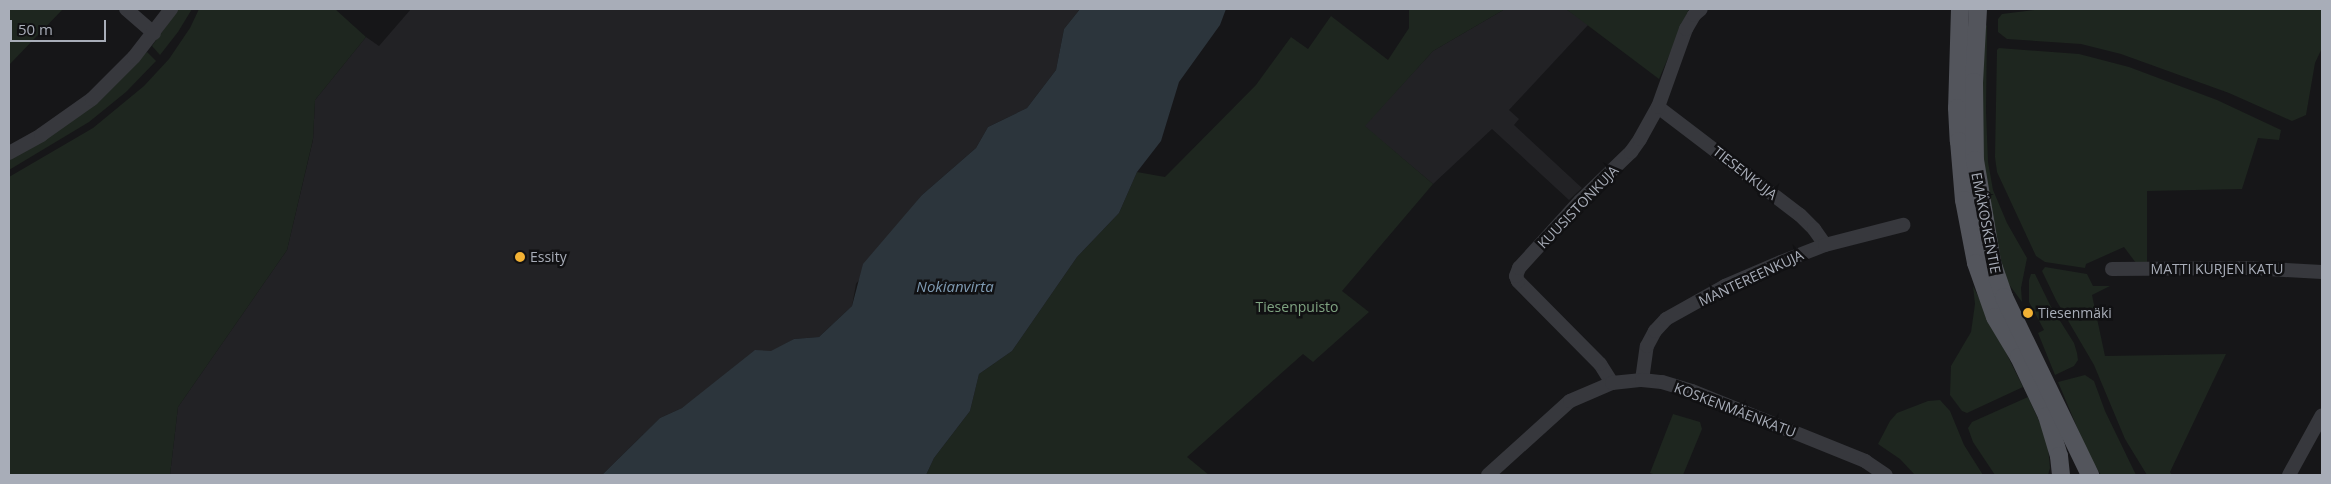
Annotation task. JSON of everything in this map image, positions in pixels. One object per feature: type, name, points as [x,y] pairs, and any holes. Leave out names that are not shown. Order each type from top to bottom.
[{"type":"main road","name":"EMÄKOSKENTIE","points":[[1960,9],[1959,133],[1964,200],[1974,254],[1995,317],[2023,364],[2047,416],[2059,456],[2061,475]]},
{"type":"main road","name":"EMÄKOSKENTIE","points":[[1978,9],[1974,82],[1975,160],[1992,262],[2004,297],[2090,475]]},
{"type":"street","points":[[126,9],[154,33]]},
{"type":"street","points":[[9,153],[41,135],[92,99],[134,58],[171,9]]},
{"type":"street","name":"KUUSISTONKUJA","points":[[1612,383],[1600,364],[1518,281],[1516,276],[1519,268],[1574,208],[1631,152],[1658,107],[1686,29],[1694,15],[1701,9]]},
{"type":"street","name":"TIESENKUJA","points":[[1658,107],[1800,215],[1814,229],[1825,245]]},
{"type":"street","name":"MANTEREENKUJA","points":[[1642,380],[1647,346],[1655,330],[1666,319],[1725,286],[1825,245],[1903,225]]},
{"type":"street","name":"MATTI KURJEN KATU","points":[[2112,269],[2250,268],[2322,272]]},
{"type":"street","name":"KOSKENMÄENKATU","points":[[1488,475],[1570,401],[1612,383],[1642,380],[1662,382],[1692,391],[1865,461],[1886,475]]},
{"type":"street","points":[[2290,475],[2322,415]]},
{"type":"shaded area","points":[[411,9],[1080,9],[1064,29],[1056,70],[1027,108],[988,127],[976,148],[922,195],[856,284],[852,306],[819,337],[794,339],[682,408],[660,418],[602,475],[170,475],[178,407],[287,250],[313,140],[315,100],[366,37],[379,46]]},
{"type":"shaded area","points":[[1505,9],[1566,9],[1589,24],[1509,110],[1519,119],[1514,125],[1582,188],[1569,200],[1492,129],[1433,184],[1364,126],[1433,51]]},
{"type":"green space","points":[[9,9],[63,9],[9,65]]},
{"type":"green space","points":[[178,9],[192,9],[178,32],[160,55],[152,46]]},
{"type":"green space","points":[[199,9],[335,9],[366,37],[315,100],[313,139],[287,250],[178,407],[170,475],[9,475],[9,177],[93,128],[144,86],[169,59],[190,28]]},
{"type":"green space","name":"Tiesenpuisto","points":[[1409,9],[1505,9],[1433,51],[1365,126],[1433,184],[1342,291],[1369,312],[1313,362],[1303,354],[1187,457],[1209,475],[926,475],[934,458],[970,411],[979,374],[1012,351],[1077,257],[1119,213],[1137,172],[1165,177],[1256,85],[1291,37],[1308,49],[1331,16],[1388,60],[1409,28]]},
{"type":"green space","points":[[1566,9],[1689,9],[1659,79]]},
{"type":"green space","points":[[2043,9],[2322,9],[2322,48],[2315,63],[2306,115],[2292,121],[2229,93],[2121,54],[2081,44],[2007,39],[1998,32],[1998,19],[2002,14]]},
{"type":"green space","points":[[1981,18],[1987,26],[1986,111],[1988,162],[1993,190],[2007,223],[2027,258],[2021,288],[2022,302],[2002,275],[1983,179]]},
{"type":"green space","points":[[1999,48],[2079,54],[2129,67],[2217,100],[2281,130],[2279,140],[2258,138],[2242,189],[2147,191],[2147,263],[2136,263],[2124,247],[2086,264],[2085,268],[2045,262],[2036,256],[1997,172],[1995,157],[1997,50]]},
{"type":"green space","points":[[147,52],[156,61],[126,92],[89,122],[9,170],[9,158]]},
{"type":"green space","points":[[2045,267],[2087,274],[2093,286],[2110,286],[2092,295],[2105,356],[2226,354],[2170,472],[2172,475],[2147,475],[2125,439],[2094,365],[2056,300],[2042,271]]},
{"type":"green space","points":[[2031,274],[2035,274],[2050,305],[2074,343],[2077,353],[2078,360],[2074,366],[2055,375],[2038,333],[2044,330],[2029,302],[2029,280]]},
{"type":"green space","points":[[1973,286],[2023,387],[1967,413],[1962,411],[1950,395],[1951,366],[1971,332],[1975,304]]},
{"type":"green space","points":[[2085,375],[2094,381],[2105,411],[2136,475],[2101,475],[2090,458],[2058,382]]},
{"type":"green space","points":[[2028,397],[2048,446],[2050,468],[2048,475],[1995,475],[1973,442],[1968,428],[1972,422]]},
{"type":"green space","points":[[1940,400],[1950,411],[1964,445],[1983,475],[1915,475],[1900,459],[1878,444],[1890,421],[1897,413],[1928,401]]},
{"type":"green space","points":[[1673,414],[1700,422],[1702,429],[1683,475],[1656,475],[1650,473]]},
{"type":"water","name":"Nokianvirta","points":[[1080,9],[1226,9],[1220,25],[1179,82],[1161,141],[1137,172],[1119,213],[1077,257],[1012,351],[979,374],[970,411],[934,458],[926,475],[602,475],[660,418],[682,408],[755,350],[771,351],[794,339],[819,337],[852,306],[863,264],[922,195],[976,148],[988,127],[1027,108],[1056,70],[1064,29]]},
{"type":"place","name":"Essity","points":[[520,257]]},
{"type":"place","name":"Tiesenmäki","points":[[2028,313]]}]
